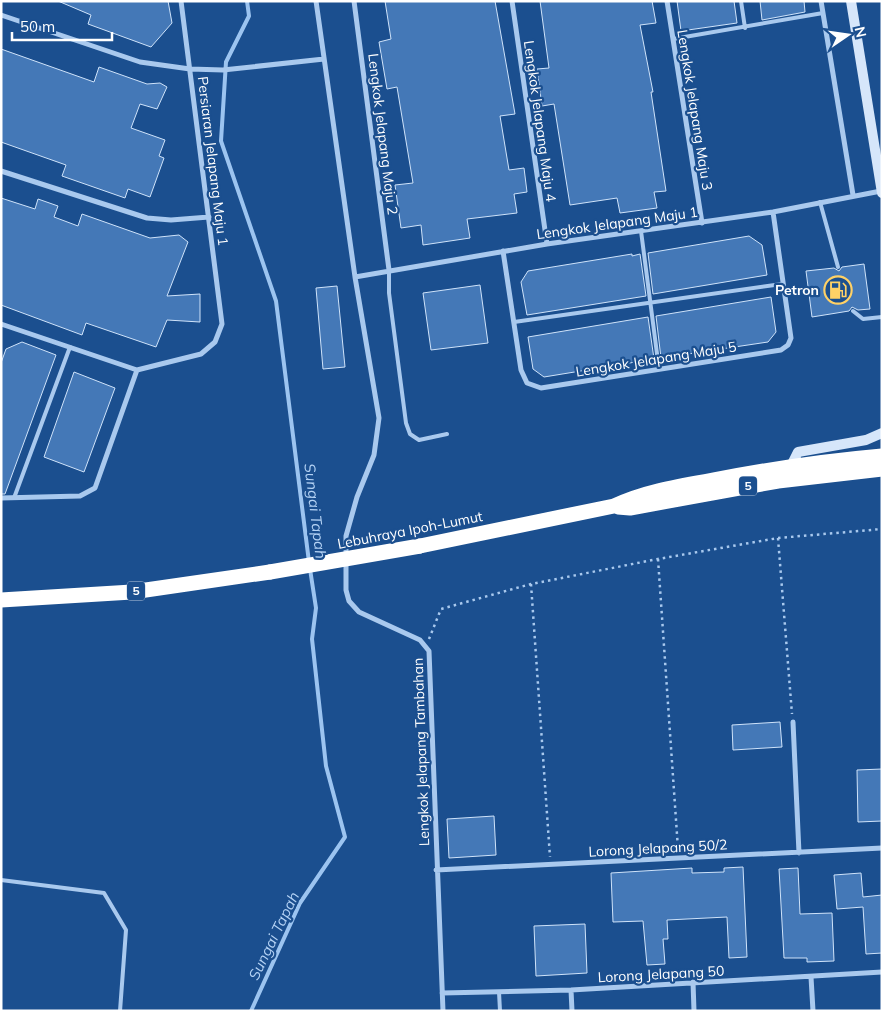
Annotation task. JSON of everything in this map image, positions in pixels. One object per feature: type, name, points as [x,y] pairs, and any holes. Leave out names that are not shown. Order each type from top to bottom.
[{"type":"highway","name":"Lebuhraya Ipoh-Lumut","points":[[1,600],[132,592],[270,572],[420,546],[614,506],[636,496],[791,466],[882,456]]},
{"type":"highway","name":"Lebuhraya Ipoh-Lumut","points":[[614,506],[630,508],[778,481],[882,469]]},
{"type":"street","name":"Persiaran Jelapang Maju 1","points":[[137,370],[201,354],[215,342],[222,324],[181,1]]},
{"type":"street","name":"Lengkok Jelapang Tambahan","points":[[316,1],[355,276],[378,418],[374,455],[357,497],[346,536],[346,590],[349,601],[358,612],[420,640],[429,651],[436,870],[443,1011]]},
{"type":"street","name":"Lengkok Jelapang Maju 2","points":[[354,1],[389,270]]},
{"type":"street","name":"Lengkok Jelapang Maju 4","points":[[512,1],[547,244]]},
{"type":"street","name":"Lengkok Jelapang Maju 3","points":[[667,1],[702,223]]},
{"type":"street","points":[[821,1],[853,195]]},
{"type":"street","points":[[851,1],[882,192]]},
{"type":"street","points":[[1,15],[140,62],[190,69],[222,70],[324,59]]},
{"type":"street","points":[[1,171],[147,218],[171,220],[209,217]]},
{"type":"street","name":"Lengkok Jelapang Maju 1","points":[[355,276],[547,244],[773,212],[853,195],[882,192]]},
{"type":"street","name":"Lengkok Jelapang Maju 5","points":[[503,251],[521,370],[527,383],[541,388],[781,350],[788,345],[791,338],[773,212]]},
{"type":"street","points":[[1,324],[137,370],[95,488],[80,496],[1,498]]},
{"type":"street","points":[[791,466],[798,452],[866,440],[882,433]]},
{"type":"street","points":[[793,722],[799,853]]},
{"type":"street","name":"Lorong Jelapang 50/2","points":[[436,870],[550,866],[882,848]]},
{"type":"street","name":"Lorong Jelapang 50","points":[[442,993],[571,990],[882,972]]},
{"type":"street","points":[[811,976],[813,1011]]},
{"type":"street","points":[[693,982],[694,1011]]},
{"type":"street","points":[[571,990],[572,1011]]},
{"type":"lane","points":[[741,1],[745,28]]},
{"type":"lane","points":[[673,39],[823,13]]},
{"type":"lane","points":[[820,202],[838,267]]},
{"type":"lane","points":[[641,231],[659,370]]},
{"type":"lane","points":[[389,270],[389,293],[406,423],[410,434],[418,440],[447,434]]},
{"type":"lane","points":[[514,322],[782,284]]},
{"type":"lane","points":[[853,311],[863,319],[882,317]]},
{"type":"lane","points":[[14,498],[70,348]]},
{"type":"lane","points":[[1,880],[104,894],[126,930],[120,1011]]},
{"type":"lane","points":[[499,992],[500,1011]]},
{"type":"path","points":[[426,646],[441,609],[531,584],[778,538],[882,529]]},
{"type":"path","points":[[778,538],[793,722]]},
{"type":"path","points":[[658,559],[679,858]]},
{"type":"path","points":[[531,584],[550,866]]},
{"type":"building","points":[[58,1],[168,1],[172,23],[151,47],[88,24],[91,15]]},
{"type":"building","points":[[385,1],[495,1],[515,114],[500,116],[509,170],[524,168],[527,192],[514,194],[517,213],[467,219],[470,238],[423,245],[421,225],[401,228],[395,185],[413,183],[397,87],[387,89],[379,42],[391,39]]},
{"type":"building","points":[[540,1],[652,1],[656,23],[640,25],[653,92],[651,92],[666,191],[654,192],[657,208],[620,213],[617,198],[570,205],[554,104],[542,106],[537,69],[549,68]]},
{"type":"building","points":[[677,1],[734,1],[737,23],[681,31]]},
{"type":"building","points":[[760,1],[804,1],[805,12],[762,20]]},
{"type":"building","points":[[1,49],[94,82],[99,67],[147,84],[160,83],[167,87],[157,109],[140,104],[131,128],[165,140],[159,156],[164,158],[150,197],[128,189],[125,198],[62,176],[66,165],[1,142]]},
{"type":"building","points":[[1,198],[35,209],[38,199],[58,206],[54,217],[78,226],[82,214],[150,238],[179,235],[188,242],[167,296],[200,294],[200,322],[167,320],[156,347],[86,323],[82,335],[1,305]]},
{"type":"building","points":[[749,236],[762,245],[767,275],[653,294],[648,253]]},
{"type":"building","points":[[632,254],[632,256],[640,254],[646,296],[527,315],[521,282],[528,271]]},
{"type":"building","name":"Petron","points":[[864,264],[870,309],[858,310],[852,307],[849,311],[812,317],[806,271],[834,268],[839,271],[842,267]]},
{"type":"building","points":[[480,285],[488,343],[431,350],[423,293]]},
{"type":"building","points":[[337,286],[345,367],[323,369],[316,288]]},
{"type":"building","points":[[771,297],[776,332],[768,342],[661,358],[656,316]]},
{"type":"building","points":[[648,317],[654,359],[544,377],[533,369],[528,337]]},
{"type":"building","points":[[22,342],[56,355],[5,494],[1,494],[1,363],[6,349]]},
{"type":"building","points":[[74,372],[115,388],[84,472],[44,457]]},
{"type":"building","points":[[780,722],[782,747],[733,750],[732,725]]},
{"type":"building","points":[[882,769],[882,821],[858,822],[857,770]]},
{"type":"building","points":[[494,816],[496,855],[449,858],[447,819]]},
{"type":"building","points":[[743,867],[747,957],[729,958],[727,917],[667,920],[668,939],[663,939],[665,964],[647,965],[643,921],[613,922],[611,873],[692,868],[692,873],[724,872],[724,868]]},
{"type":"building","points":[[798,868],[800,914],[832,913],[834,961],[807,962],[807,958],[784,958],[779,869]]},
{"type":"building","points":[[861,873],[863,897],[882,895],[882,953],[866,954],[863,907],[837,909],[834,875]]},
{"type":"building","points":[[585,924],[587,973],[536,976],[534,926]]},
{"type":"waterway","name":"Sungai Tapah","points":[[247,1],[249,16],[226,62],[221,141],[276,301],[309,562]]},
{"type":"waterway","name":"Sungai Tapah","points":[[251,1011],[300,903],[345,837],[326,766],[312,639],[316,608],[310,569]]},
{"type":"place","name":"Petron","points":[[838,290]]}]
